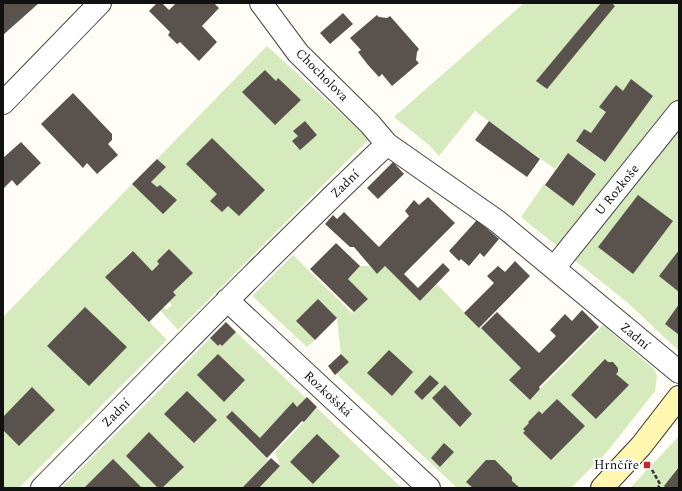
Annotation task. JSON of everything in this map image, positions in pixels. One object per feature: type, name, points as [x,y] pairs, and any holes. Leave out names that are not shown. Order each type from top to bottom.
[{"type":"street","points":[[5,98],[100,3]]},
{"type":"street","name":"Chocholova","points":[[261,3],[298,53],[370,124],[387,144]]},
{"type":"street","name":"U Rozkoše","points":[[554,268],[679,112]]},
{"type":"street","name":"Zadní","points":[[42,488],[227,300],[387,144],[498,221],[679,372]]},
{"type":"street","name":"Rozkošská","points":[[227,300],[429,488]]},
{"type":"street","points":[[602,488],[641,446],[679,397]]},
{"type":"path","points":[[650,466],[660,484],[658,488]]},
{"type":"green space","points":[[524,3],[679,3],[679,351],[628,303],[521,217],[544,184],[573,205],[596,173],[568,153],[555,169],[475,111],[439,156],[429,145],[394,117]],"holes":[[[584,129],[613,150],[604,162],[576,141]]]},
{"type":"green space","points":[[267,46],[369,139],[178,330],[160,310],[163,307],[166,310],[172,305],[169,302],[176,295],[173,292],[192,273],[169,249],[157,261],[159,264],[152,271],[132,251],[106,277],[167,340],[19,488],[3,488],[3,317],[132,184],[163,214],[176,200],[160,185],[157,187],[151,182],[165,167],[157,159]]},
{"type":"green space","points":[[293,255],[352,313],[368,299],[348,279],[360,266],[369,266],[377,274],[385,266],[420,301],[437,284],[479,328],[481,328],[521,368],[509,380],[529,400],[603,325],[654,369],[657,376],[655,391],[606,453],[571,488],[457,488],[336,374],[349,362],[341,354],[337,318],[318,300],[315,340],[307,347],[252,296]]},
{"type":"green space","points":[[236,332],[306,398],[297,407],[293,403],[260,438],[232,411],[226,417],[268,460],[242,488],[62,487],[210,338],[218,346],[220,344],[222,346]]},
{"type":"green space","points":[[317,408],[402,488],[259,488],[280,466],[275,452]]},
{"type":"green space","points":[[679,436],[679,488],[630,488]]},
{"type":"building","points":[[3,3],[39,3],[3,35]]},
{"type":"building","points":[[157,3],[162,3],[169,10],[176,3],[214,3],[219,8],[202,26],[217,42],[199,61],[180,42],[177,44],[168,35],[170,32],[149,11]]},
{"type":"building","points":[[601,3],[611,3],[615,6],[547,89],[536,81]]},
{"type":"building","points":[[343,13],[353,24],[330,44],[320,33]]},
{"type":"building","points":[[377,15],[379,17],[387,18],[390,16],[419,49],[416,60],[419,63],[392,86],[382,74],[379,77],[368,65],[358,52],[361,50],[350,38]]},
{"type":"building","points":[[265,70],[276,81],[278,78],[301,100],[275,125],[242,92]]},
{"type":"building","points":[[631,79],[653,96],[605,162],[576,141],[584,129],[591,133],[606,112],[599,107],[616,85],[623,91]]},
{"type":"building","points":[[73,93],[112,134],[112,140],[108,144],[118,155],[97,174],[87,163],[83,168],[41,124]]},
{"type":"building","points":[[305,121],[317,135],[300,150],[292,141],[298,136],[293,131]]},
{"type":"building","points":[[489,121],[540,159],[527,177],[475,140]]},
{"type":"building","points":[[212,138],[265,190],[239,216],[228,206],[222,212],[210,201],[217,194],[186,164]]},
{"type":"building","points":[[21,142],[41,163],[17,186],[12,180],[4,188],[3,158]]},
{"type":"building","points":[[568,153],[596,174],[573,206],[545,185]]},
{"type":"building","points":[[157,159],[166,167],[151,182],[157,187],[160,185],[177,200],[163,214],[132,184]]},
{"type":"building","points":[[393,162],[404,174],[378,199],[367,188]]},
{"type":"building","points":[[638,195],[673,221],[633,274],[598,247]]},
{"type":"building","points":[[428,197],[455,223],[404,274],[418,288],[443,263],[450,270],[420,301],[385,266],[377,274],[354,247],[350,247],[325,224],[333,215],[337,219],[344,212],[379,247],[409,216],[405,211],[414,200],[419,205]]},
{"type":"building","points":[[477,220],[499,239],[484,257],[480,253],[469,266],[461,259],[459,261],[449,251]]},
{"type":"building","points":[[336,243],[360,266],[348,279],[368,299],[354,312],[310,269]]},
{"type":"building","points":[[169,249],[193,273],[173,292],[176,295],[149,322],[105,277],[133,251],[152,271],[159,264],[157,261]]},
{"type":"building","points":[[679,250],[679,292],[659,276]]},
{"type":"building","points":[[515,261],[530,276],[479,328],[464,313],[494,283],[487,276],[498,266],[505,272]]},
{"type":"building","points":[[318,299],[337,318],[315,340],[296,321]]},
{"type":"building","points":[[679,304],[679,335],[665,324]]},
{"type":"building","points":[[85,307],[127,347],[89,386],[47,346]]},
{"type":"building","points":[[582,310],[599,327],[539,387],[540,389],[530,400],[509,380],[521,368],[481,328],[497,312],[539,353],[556,336],[550,330],[565,314],[572,321]]},
{"type":"building","points":[[226,322],[236,332],[222,346],[220,344],[218,346],[210,338]]},
{"type":"building","points":[[389,350],[413,372],[392,396],[367,373]]},
{"type":"building","points":[[218,354],[245,380],[224,402],[197,375]]},
{"type":"building","points":[[341,354],[349,362],[335,375],[328,366]]},
{"type":"building","points":[[605,359],[608,362],[613,362],[618,368],[618,372],[616,374],[629,385],[596,419],[571,395]]},
{"type":"building","points":[[430,375],[439,383],[422,400],[414,392]]},
{"type":"building","points":[[445,385],[472,414],[460,427],[432,398]]},
{"type":"building","points":[[32,387],[55,410],[19,446],[3,430],[3,417]]},
{"type":"building","points":[[187,391],[217,420],[194,443],[164,414]]},
{"type":"building","points":[[307,397],[317,407],[304,422],[302,421],[267,458],[226,417],[232,411],[260,438],[293,402],[297,407]]},
{"type":"building","points":[[557,399],[585,426],[551,460],[523,433],[525,431],[523,429],[539,411],[542,414]]},
{"type":"building","points":[[149,432],[184,467],[162,488],[158,488],[126,456]]},
{"type":"building","points":[[317,434],[340,456],[313,484],[290,462]]},
{"type":"building","points":[[444,443],[454,452],[440,467],[431,458]]},
{"type":"building","points":[[271,458],[280,466],[259,488],[242,488]]},
{"type":"building","points":[[113,459],[142,488],[84,488]]},
{"type":"building","points":[[486,460],[495,460],[512,477],[512,481],[520,488],[473,488],[466,482]]},
{"type":"building","points":[[679,467],[679,488],[666,488],[664,486]]},
{"type":"place","name":"Hrnčíře","points":[[647,465]]}]
